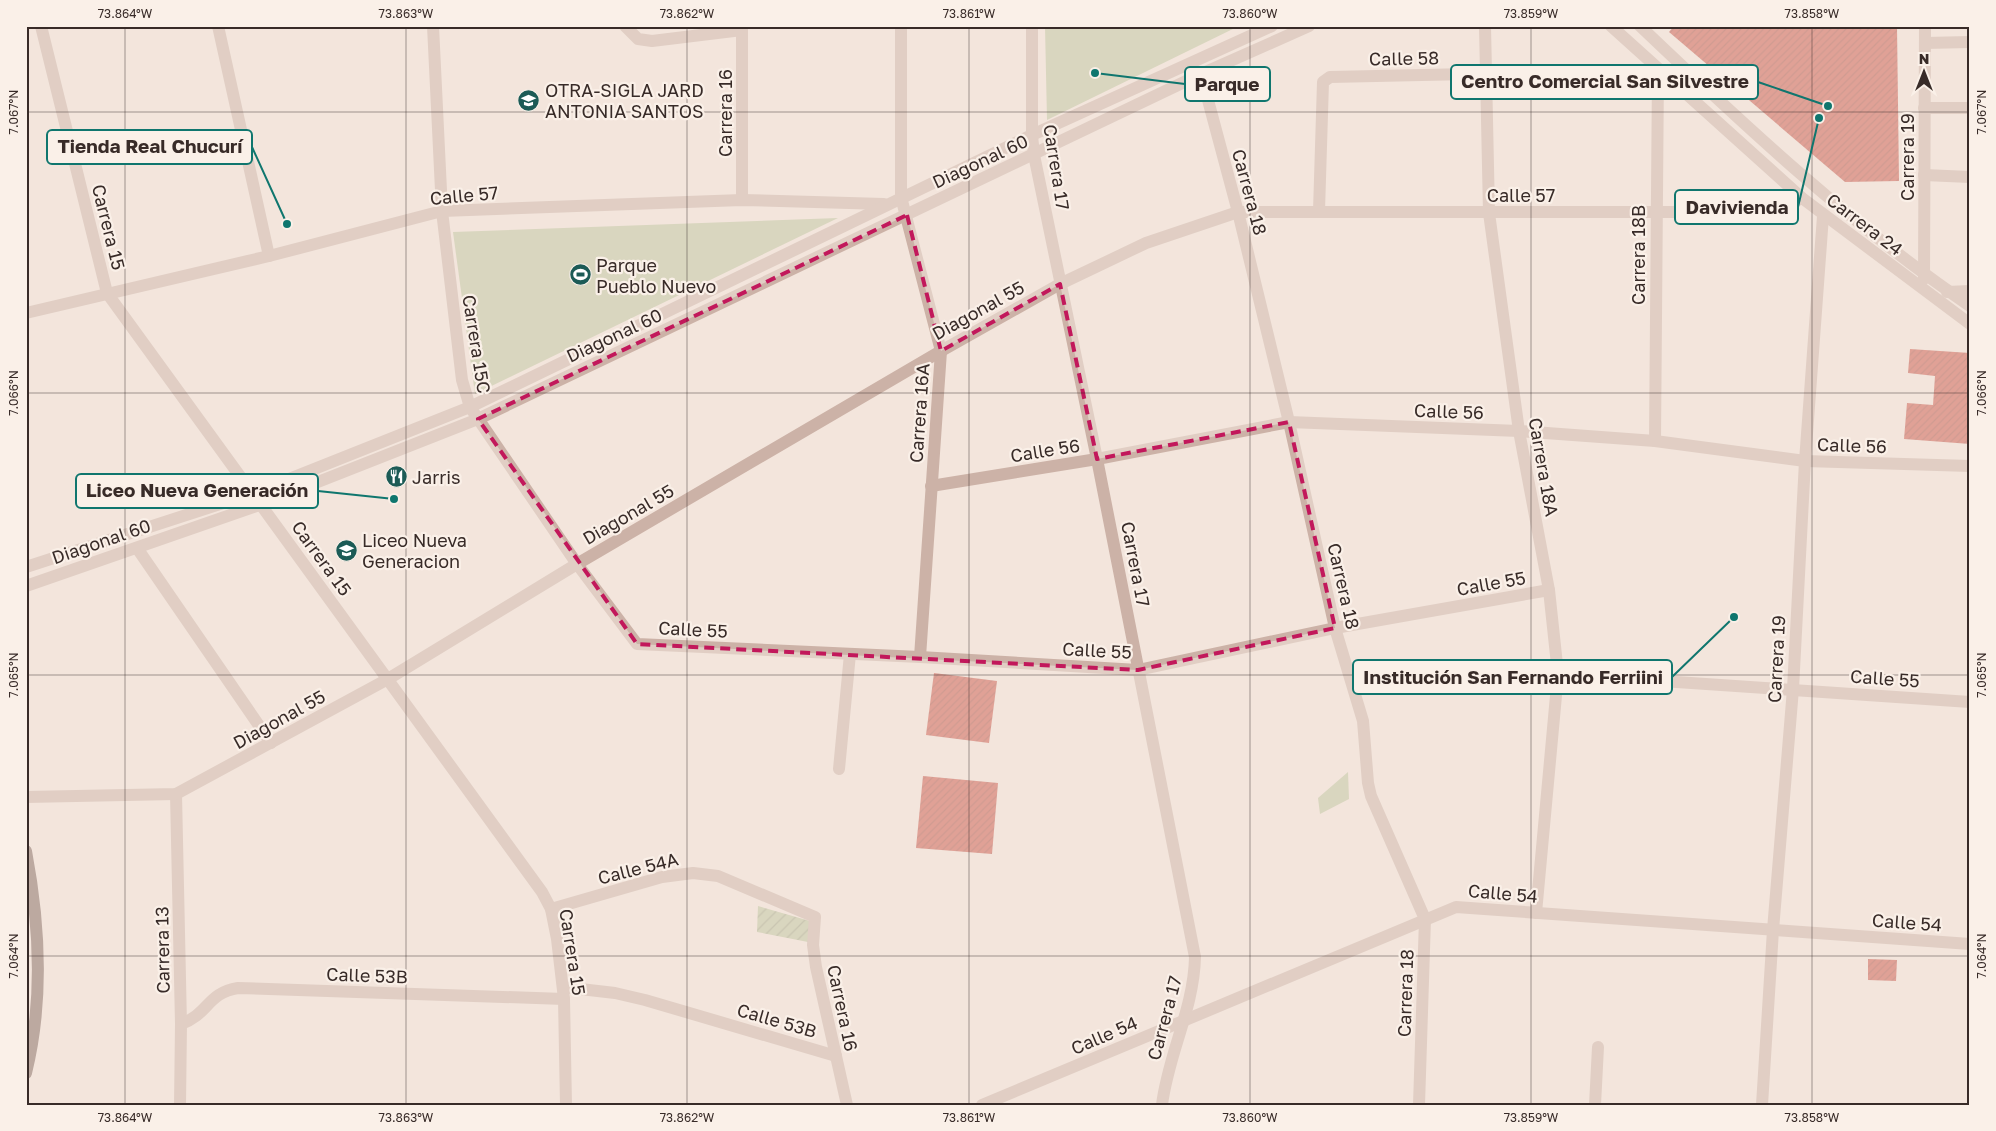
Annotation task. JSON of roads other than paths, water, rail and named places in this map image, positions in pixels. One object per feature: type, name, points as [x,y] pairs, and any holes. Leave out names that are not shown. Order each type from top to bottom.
[{"type":"main road","points":[[26,852],[39,958],[38,992],[26,1073]]},
{"type":"street","name":"Carrera 15","points":[[41,26],[107,293],[258,498],[542,892],[552,909],[563,993],[566,1105]]},
{"type":"street","points":[[218,26],[269,256]]},
{"type":"street","name":"Carrera 15C","points":[[433,26],[442,211],[462,380],[470,407],[577,564],[637,644]]},
{"type":"street","points":[[624,26],[638,39],[652,41],[742,28]]},
{"type":"street","name":"Carrera 16A","points":[[901,26],[901,197],[941,351],[920,657]]},
{"type":"street","name":"Carrera 17","points":[[1032,26],[1032,135],[1034,154],[1097,459],[1195,957],[1195,978],[1165,1082],[1162,1105]]},
{"type":"street","name":"Diagonal 60","points":[[26,586],[137,548],[470,407],[886,204],[1258,30],[1272,26]]},
{"type":"street","name":"Diagonal 60","points":[[26,567],[258,498],[478,420],[1201,74],[1309,26]]},
{"type":"street","name":"Carrera 18A","points":[[1485,26],[1489,213],[1520,431],[1549,590],[1558,674],[1536,913]]},
{"type":"street","name":"Carrera 24","points":[[1611,26],[1823,216],[1970,324]]},
{"type":"street","name":"Carrera 24","points":[[1640,26],[1766,145],[1862,226],[1970,306]]},
{"type":"street","name":"Carrera 19","points":[[1925,26],[1924,272],[1927,292]]},
{"type":"street","name":"Carrera 16","points":[[742,28],[742,200]]},
{"type":"street","points":[[1925,42],[1970,42]]},
{"type":"street","name":"Calle 58","points":[[1319,211],[1323,82],[1330,77],[1658,70]]},
{"type":"street","name":"Carrera 18B","points":[[1655,441],[1658,70]]},
{"type":"street","name":"Carrera 18","points":[[1201,74],[1238,212],[1289,422],[1335,628],[1363,721],[1368,784],[1371,796],[1416,893],[1425,919],[1419,1105]]},
{"type":"street","points":[[1924,108],[1970,108]]},
{"type":"street","points":[[1924,175],[1970,177]]},
{"type":"street","name":"Calle 57","points":[[1238,212],[1753,212],[1782,207],[1802,198]]},
{"type":"street","name":"Calle 57","points":[[26,313],[269,256],[442,211],[742,200],[886,204]]},
{"type":"street","name":"Diagonal 55","points":[[26,797],[176,794],[388,679],[577,564],[941,351],[1060,284],[1146,243],[1238,212]]},
{"type":"street","name":"Carrera 19","points":[[1762,1105],[1773,930],[1793,689],[1805,461],[1823,216]]},
{"type":"street","points":[[1927,292],[1970,291]]},
{"type":"street","name":"Calle 56","points":[[931,486],[1097,459],[1289,422],[1520,431],[1655,441],[1805,461],[1970,466]]},
{"type":"street","points":[[137,548],[270,743]]},
{"type":"street","name":"Calle 55","points":[[637,644],[920,657],[1138,670],[1335,628],[1549,590]]},
{"type":"street","points":[[839,769],[850,654]]},
{"type":"street","name":"Calle 55","points":[[1558,674],[1970,702]]},
{"type":"street","name":"Carrera 13","points":[[176,794],[181,1024],[180,1105]]},
{"type":"street","name":"Calle 54A","points":[[552,909],[662,877],[693,873],[718,876],[815,918]]},
{"type":"street","name":"Calle 54","points":[[982,1105],[1456,906],[1970,944]]},
{"type":"street","name":"Carrera 16","points":[[815,918],[813,945],[816,967],[847,1105]]},
{"type":"street","name":"Calle 53B","points":[[181,1024],[198,1016],[213,998],[223,990],[238,988],[622,994],[836,1056]]},
{"type":"street","points":[[1595,1105],[1598,1047]]},
{"type":"place","name":"Parque","points":[[1095,73]]},
{"type":"place","name":"OTRA-SIGLA JARD ANTONIA SANTOS","points":[[529,100]]},
{"type":"place","name":"Centro Comercial San Silvestre","points":[[1828,106]]},
{"type":"place","name":"Davivienda","points":[[1819,118]]},
{"type":"place","name":"Tienda Real Chucurí","points":[[287,224]]},
{"type":"place","name":"Parque Pueblo Nuevo","points":[[580,275]]},
{"type":"place","name":"Jarris","points":[[396,477]]},
{"type":"place","name":"Liceo Nueva Generación","points":[[394,499]]},
{"type":"place","name":"Liceo Nueva Generacion","points":[[346,550]]},
{"type":"place","name":"Institución San Fernando Ferriini","points":[[1734,617]]}]
